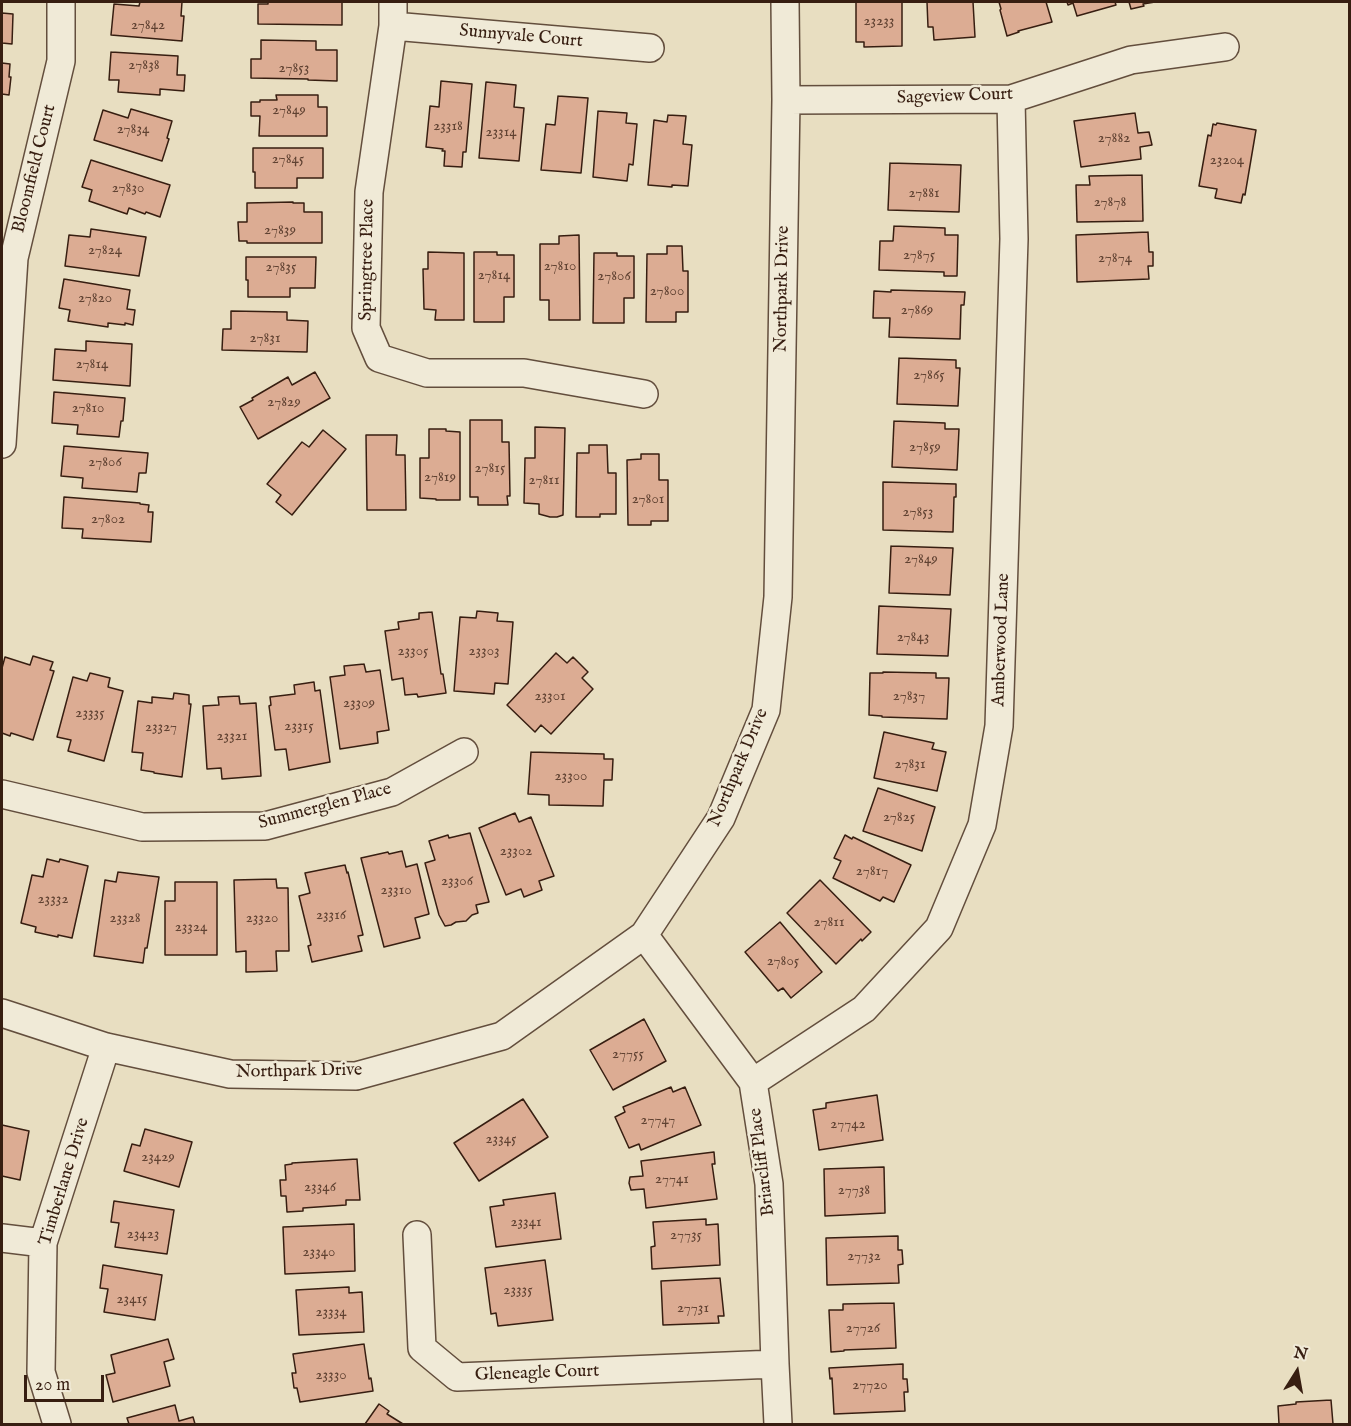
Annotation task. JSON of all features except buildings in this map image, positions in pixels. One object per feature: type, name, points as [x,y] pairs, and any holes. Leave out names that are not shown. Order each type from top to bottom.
[{"type":"street","name":"Bloomfield Court","points":[[2,444],[14,258],[61,62],[61,2]]},
{"type":"street","name":"Northpark Drive","points":[[2,1013],[106,1047],[230,1074],[356,1076],[502,1036],[644,935],[721,818],[766,710],[778,597],[786,100],[785,2]]},
{"type":"street","name":"Sunnyvale Court","points":[[393,14],[650,48]]},
{"type":"street","name":"Springtree Place","points":[[393,14],[369,192],[366,328],[379,358],[427,373],[525,374],[644,394]]},
{"type":"street","name":"Sageview Court","points":[[786,100],[1011,99],[1131,60],[1225,47]]},
{"type":"street","name":"Amberwood Lane","points":[[753,1082],[864,1009],[939,928],[982,825],[999,726],[1014,239],[1011,99]]},
{"type":"street","name":"Summerglen Place","points":[[2,794],[142,827],[265,826],[392,792],[464,752]]},
{"type":"street","name":"Briarcliff Place","points":[[644,935],[753,1082],[769,1184],[778,1425]]},
{"type":"street","name":"Timberlane Drive","points":[[57,1425],[41,1372],[43,1243],[106,1047]]},
{"type":"street","name":"Gleneagle Court","points":[[417,1235],[422,1348],[457,1377],[775,1365]]},
{"type":"street","points":[[2,1238],[43,1243]]}]
